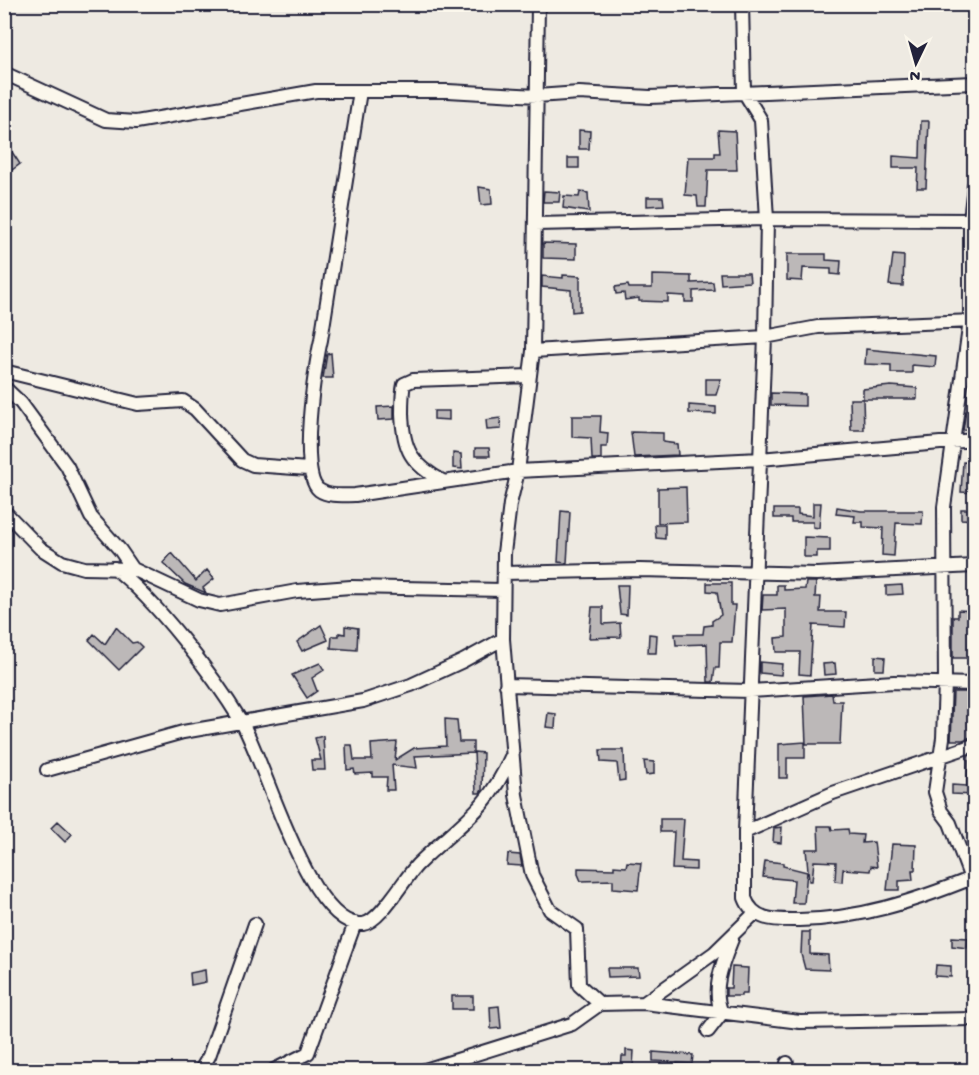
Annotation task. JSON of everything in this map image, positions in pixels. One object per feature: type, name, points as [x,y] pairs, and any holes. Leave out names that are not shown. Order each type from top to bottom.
[{"type":"street","points":[[538,4],[533,351],[518,471],[510,504],[502,590],[503,639],[516,795],[532,874],[550,910],[577,929],[579,985],[600,1004]]},
{"type":"street","points":[[742,4],[744,92],[761,120],[767,219],[765,337],[753,573],[745,898],[755,913],[773,920],[856,916],[973,883],[950,823],[941,811],[935,792],[945,682],[944,507],[972,321],[970,220],[975,185]]},
{"type":"street","points":[[4,73],[106,120],[136,122],[316,91],[448,91],[537,96],[579,93],[650,97],[975,83]]},
{"type":"street","points":[[360,91],[321,340],[313,372],[308,469],[314,484],[320,491],[333,495],[355,495],[518,471],[760,459],[975,440]]},
{"type":"street","points":[[535,224],[767,219],[970,220]]},
{"type":"street","points":[[533,351],[765,337],[818,327],[972,321]]},
{"type":"street","points":[[4,371],[138,404],[183,401],[195,409],[242,460],[253,465],[308,469]]},
{"type":"street","points":[[445,482],[427,472],[407,449],[403,437],[404,384],[413,380],[530,376]]},
{"type":"street","points":[[4,387],[21,403],[67,466],[91,517],[120,550],[133,569]]},
{"type":"street","points":[[4,511],[40,548],[62,562],[84,568],[133,569],[199,600],[220,605],[297,591],[351,587],[502,590]]},
{"type":"street","points":[[504,573],[640,570],[753,573],[945,569],[975,566]]},
{"type":"street","points":[[114,568],[129,580],[164,619],[242,722],[297,853],[327,906],[339,916],[364,924],[374,919],[411,871],[433,849],[460,828],[483,804],[501,780],[512,756]]},
{"type":"street","points":[[47,770],[183,732],[363,701],[411,685],[463,662],[503,639]]},
{"type":"street","points":[[506,685],[750,692],[829,684],[945,682],[975,684]]},
{"type":"street","points":[[745,832],[833,793],[975,746]]},
{"type":"street","points":[[644,1003],[714,953],[755,913]]},
{"type":"street","points":[[274,1071],[308,1053],[355,923]]},
{"type":"street","points":[[201,1071],[209,1056],[255,924]]},
{"type":"street","points":[[722,1013],[717,1002],[718,982],[734,933]]},
{"type":"street","points":[[424,1071],[572,1024],[600,1004],[644,1003],[800,1022],[975,1019]]},
{"type":"street","points":[[708,1031],[722,1013]]},
{"type":"building","points":[[921,121],[929,121],[926,188],[917,188],[918,168],[893,168],[893,156],[920,158]]},
{"type":"building","points":[[579,130],[590,131],[589,149],[579,149]]},
{"type":"building","points":[[718,130],[735,131],[737,170],[708,170],[706,207],[698,207],[697,196],[685,195],[688,157],[715,157],[715,153],[720,153]]},
{"type":"building","points":[[10,149],[20,164],[12,170],[4,158],[4,153]]},
{"type":"building","points":[[568,158],[579,158],[579,168],[568,168]]},
{"type":"building","points":[[479,187],[491,189],[492,204],[481,205]]},
{"type":"building","points":[[544,191],[560,192],[559,202],[543,202]]},
{"type":"building","points":[[580,192],[588,193],[589,212],[563,208],[564,196],[579,197]]},
{"type":"building","points":[[647,197],[663,197],[664,205],[647,206]]},
{"type":"building","points":[[543,243],[576,244],[576,259],[543,258]]},
{"type":"building","points":[[787,254],[826,254],[826,260],[841,261],[840,275],[831,274],[831,269],[803,268],[802,281],[787,280]]},
{"type":"building","points":[[893,255],[904,256],[903,286],[889,285]]},
{"type":"building","points":[[720,273],[749,273],[750,282],[721,284]]},
{"type":"building","points":[[563,275],[580,276],[580,311],[572,312],[571,290],[542,287],[542,276],[563,278]]},
{"type":"building","points":[[652,275],[691,276],[691,283],[713,282],[714,290],[693,291],[693,302],[685,302],[685,296],[668,295],[668,302],[639,301],[639,298],[625,300],[624,293],[616,294],[615,287],[628,285],[629,288],[652,288]]},
{"type":"building","points":[[866,349],[936,356],[935,367],[912,365],[912,373],[891,373],[891,365],[865,364]]},
{"type":"building","points":[[331,353],[333,378],[323,378],[327,354]]},
{"type":"building","points":[[706,379],[721,379],[716,395],[706,395]]},
{"type":"building","points":[[891,386],[917,388],[917,399],[863,399],[863,389]]},
{"type":"building","points":[[771,393],[805,394],[805,406],[771,405]]},
{"type":"building","points":[[850,399],[863,399],[864,430],[851,430]]},
{"type":"building","points":[[689,405],[716,407],[716,414],[689,413]]},
{"type":"building","points":[[394,406],[394,419],[378,420],[377,407]]},
{"type":"building","points":[[434,411],[449,411],[449,420],[434,419]]},
{"type":"building","points":[[966,411],[975,412],[975,421],[970,421],[969,431],[963,430]]},
{"type":"building","points":[[572,416],[601,416],[600,432],[608,433],[607,447],[601,447],[601,459],[592,459],[591,438],[572,437]]},
{"type":"building","points":[[500,418],[501,429],[487,430],[486,420]]},
{"type":"building","points":[[631,432],[663,433],[663,442],[677,444],[678,455],[634,457]]},
{"type":"building","points":[[475,448],[489,448],[490,456],[475,456]]},
{"type":"building","points":[[453,453],[461,454],[462,469],[453,468]]},
{"type":"building","points":[[963,462],[975,463],[975,493],[961,492]]},
{"type":"building","points":[[686,487],[687,522],[658,523],[658,488]]},
{"type":"building","points":[[813,503],[821,503],[819,528],[813,527],[813,522],[791,522],[791,518],[774,518],[774,509],[798,509],[798,514],[813,516]]},
{"type":"building","points":[[837,507],[861,511],[923,511],[922,524],[896,523],[894,556],[882,555],[883,528],[863,527],[863,522],[854,522],[855,516],[836,514]]},
{"type":"building","points":[[961,509],[975,509],[975,520],[961,519]]},
{"type":"building","points":[[561,511],[570,512],[567,563],[558,562]]},
{"type":"building","points":[[655,525],[665,525],[665,539],[656,538]]},
{"type":"building","points":[[804,537],[830,538],[830,551],[817,551],[817,557],[804,557]]},
{"type":"building","points":[[172,553],[196,581],[207,570],[214,579],[203,588],[206,593],[185,584],[163,563]]},
{"type":"building","points":[[806,582],[816,582],[815,597],[821,597],[820,612],[846,612],[845,627],[813,625],[810,675],[799,674],[800,652],[776,652],[775,638],[786,637],[786,609],[762,610],[763,595],[777,595],[777,585],[784,585],[784,590],[805,589]]},
{"type":"building","points":[[707,583],[731,583],[731,605],[735,605],[732,642],[720,642],[719,668],[715,668],[713,682],[708,682],[707,644],[676,645],[675,634],[703,634],[704,626],[712,625],[712,621],[721,615],[717,592],[707,591]]},
{"type":"building","points":[[617,585],[628,585],[627,615],[620,614]]},
{"type":"building","points":[[902,585],[903,594],[886,595],[886,586]]},
{"type":"building","points":[[592,607],[603,607],[603,624],[620,623],[621,637],[589,638]]},
{"type":"building","points":[[958,610],[974,611],[969,646],[975,646],[975,658],[953,658],[953,617],[958,617]]},
{"type":"building","points":[[321,625],[328,640],[302,651],[297,642]]},
{"type":"building","points":[[345,626],[358,628],[357,650],[331,648],[332,636],[339,636],[339,633],[345,634]]},
{"type":"building","points":[[116,627],[132,643],[137,642],[142,647],[119,670],[89,640],[94,634],[105,644]]},
{"type":"building","points":[[649,634],[657,635],[656,653],[648,653]]},
{"type":"building","points":[[875,656],[885,657],[884,670],[875,670]]},
{"type":"building","points":[[760,662],[782,664],[781,675],[760,673]]},
{"type":"building","points":[[320,663],[324,670],[312,678],[317,691],[307,698],[292,675]]},
{"type":"building","points":[[835,663],[836,674],[824,675],[823,664]]},
{"type":"building","points":[[953,692],[975,692],[975,729],[972,729],[971,737],[963,740],[951,740]]},
{"type":"building","points":[[832,694],[833,701],[842,701],[840,744],[806,744],[804,696]]},
{"type":"building","points":[[548,713],[556,714],[555,728],[546,727]]},
{"type":"building","points":[[445,719],[457,720],[459,742],[473,742],[473,753],[415,756],[417,768],[392,765],[394,790],[386,790],[387,777],[373,777],[373,773],[355,774],[354,769],[347,770],[346,745],[352,745],[354,760],[372,760],[371,744],[397,742],[395,760],[414,748],[446,746]]},
{"type":"building","points":[[323,736],[325,770],[312,770],[311,760],[321,760],[315,738]]},
{"type":"building","points":[[805,742],[805,758],[787,758],[787,778],[779,778],[779,744]]},
{"type":"building","points":[[600,750],[624,750],[625,780],[619,781],[617,763],[601,762]]},
{"type":"building","points":[[474,752],[483,753],[480,793],[476,793]]},
{"type":"building","points":[[974,754],[975,795],[952,794],[952,785],[967,786],[968,756]]},
{"type":"building","points":[[644,761],[654,762],[654,774],[646,775]]},
{"type":"building","points":[[660,819],[684,819],[681,861],[696,862],[696,870],[672,869],[674,832],[660,832]]},
{"type":"building","points":[[58,821],[72,834],[65,842],[51,828]]},
{"type":"building","points":[[818,826],[831,826],[832,830],[848,829],[849,834],[863,835],[862,843],[874,842],[877,867],[871,866],[870,871],[843,869],[842,882],[835,881],[836,862],[814,861],[812,881],[809,881],[806,849],[819,849]]},
{"type":"building","points":[[782,827],[781,843],[773,842],[774,828]]},
{"type":"building","points":[[892,844],[916,845],[915,870],[912,870],[913,880],[899,881],[899,890],[887,890]]},
{"type":"building","points":[[508,854],[520,855],[522,866],[507,865]]},
{"type":"building","points":[[765,861],[783,863],[783,866],[807,872],[804,903],[792,903],[794,880],[763,877]]},
{"type":"building","points":[[627,862],[641,863],[638,890],[613,888],[613,880],[581,881],[578,874],[578,868],[614,869],[614,866],[626,867]]},
{"type":"building","points":[[802,932],[810,932],[810,954],[828,955],[829,970],[805,969],[801,954]]},
{"type":"building","points":[[952,937],[968,938],[967,948],[952,946]]},
{"type":"building","points":[[936,965],[951,966],[951,977],[935,976]]},
{"type":"building","points":[[732,967],[748,968],[747,994],[726,996],[726,988],[731,988]]},
{"type":"building","points":[[607,968],[638,968],[639,976],[608,977]]},
{"type":"building","points":[[205,970],[206,982],[191,985],[190,973]]},
{"type":"building","points":[[452,996],[473,996],[473,1009],[452,1009]]},
{"type":"building","points":[[499,1006],[501,1028],[491,1029],[490,1007]]},
{"type":"building","points":[[626,1050],[634,1051],[633,1066],[630,1066],[630,1071],[621,1071],[622,1056],[626,1056]]},
{"type":"building","points":[[653,1052],[693,1055],[692,1064],[677,1063],[677,1068],[669,1068],[670,1062],[653,1061]]}]
